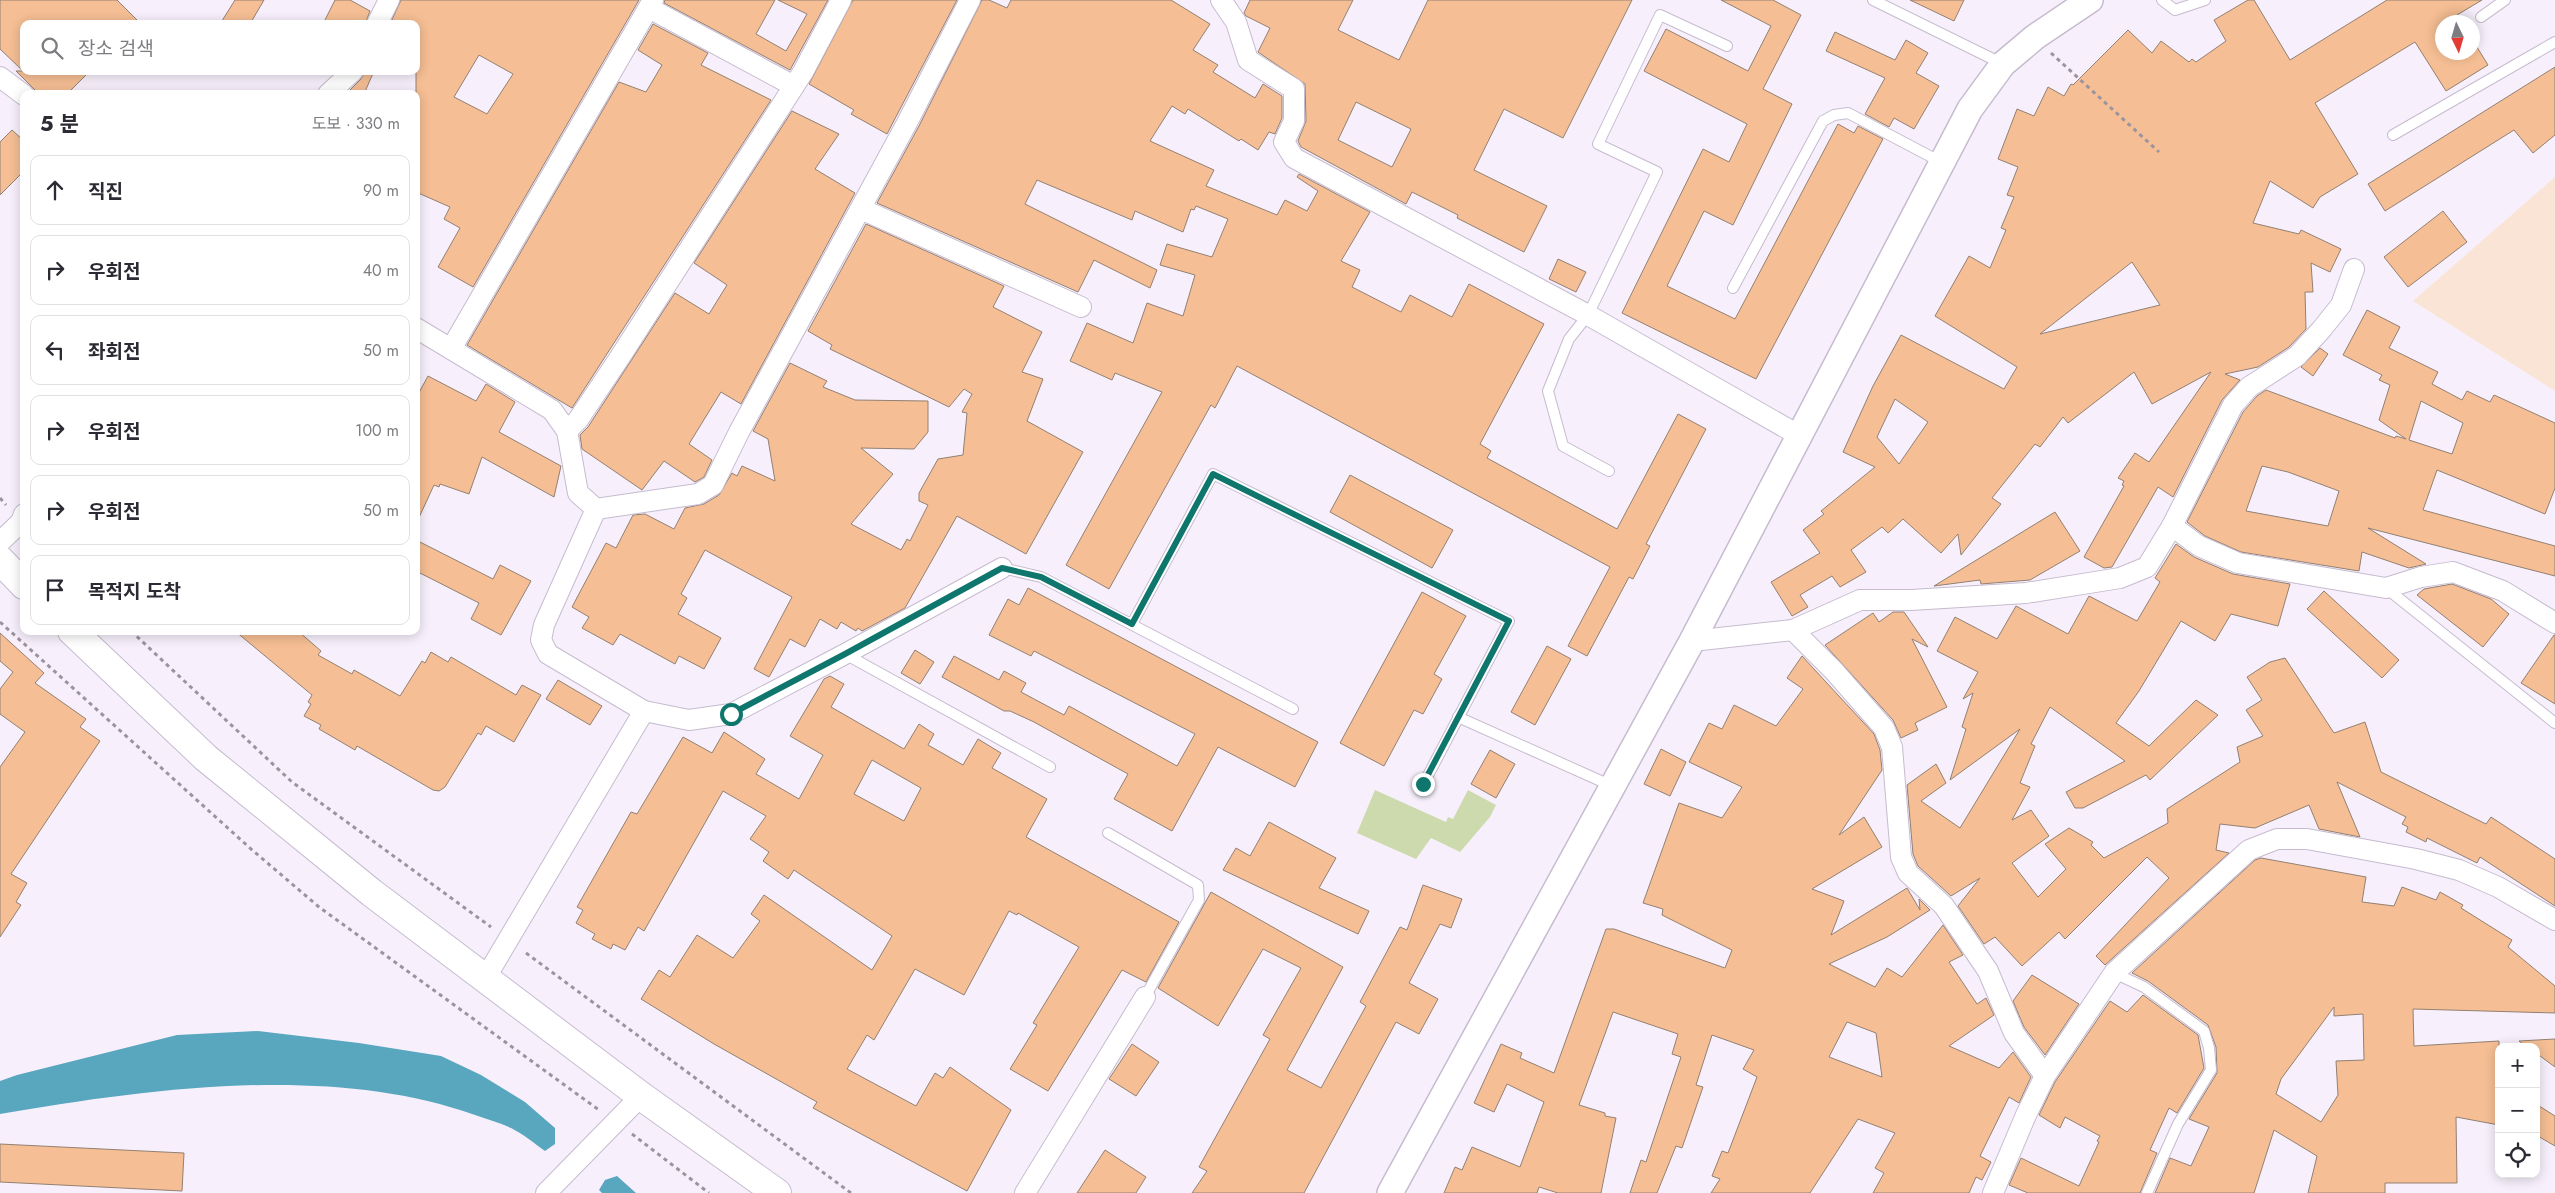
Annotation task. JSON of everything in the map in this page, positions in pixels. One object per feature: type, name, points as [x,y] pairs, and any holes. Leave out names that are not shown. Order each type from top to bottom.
[{"type":"main road","points":[[0,560],[20,581]]},
{"type":"main road","points":[[76,635],[206,758],[372,893],[486,977],[641,1096],[777,1193]]},
{"type":"street","points":[[379,20],[389,0]]},
{"type":"street","points":[[567,431],[578,420],[620,357],[794,86],[841,0]]},
{"type":"street","points":[[420,330],[552,410],[567,431],[578,493],[596,509],[698,494],[713,485],[739,432],[861,209],[970,0]]},
{"type":"street","points":[[1221,0],[1236,22],[1248,60],[1294,89],[1294,121],[1284,142],[1294,158],[1588,315],[1800,436]]},
{"type":"street","points":[[1390,1193],[1692,641],[1970,109],[2003,64],[2035,37],[2090,0]]},
{"type":"street","points":[[451,349],[651,4],[794,86]]},
{"type":"street","points":[[332,90],[349,75]]},
{"type":"street","points":[[0,77],[20,93]]},
{"type":"street","points":[[861,209],[1081,307]]},
{"type":"street","points":[[1692,641],[1793,630],[1860,600],[1911,600],[2026,593],[2120,578],[2147,567],[2172,526],[2233,405],[2249,388],[2296,356],[2321,330],[2341,305],[2354,269]]},
{"type":"street","points":[[596,509],[544,625],[541,640],[548,654],[644,711],[689,720],[731,714],[1002,568]]},
{"type":"street","points":[[0,542],[20,522]]},
{"type":"street","points":[[2172,526],[2200,546],[2238,563],[2386,588],[2421,576],[2453,572],[2503,591],[2555,623]]},
{"type":"street","points":[[1793,630],[1834,670],[1884,728],[1892,747],[1901,857],[1908,873],[1944,906],[1988,971],[2014,1033],[2045,1076]]},
{"type":"street","points":[[486,977],[644,711]]},
{"type":"street","points":[[1993,1193],[2026,1115],[2045,1076],[2114,973],[2248,850],[2277,839],[2307,839],[2416,859],[2459,870],[2507,892],[2555,920]]},
{"type":"street","points":[[1025,1193],[1145,997]]},
{"type":"street","points":[[552,1188],[641,1096]]},
{"type":"lane","points":[[1873,0],[2003,64]]},
{"type":"lane","points":[[2162,0],[2175,10],[2205,0]]},
{"type":"lane","points":[[2481,16],[2505,0]]},
{"type":"lane","points":[[1609,472],[1563,446],[1548,391],[1569,339],[1588,315],[1657,172],[1598,144],[1660,15],[1727,46]]},
{"type":"lane","points":[[2393,135],[2555,42]]},
{"type":"lane","points":[[1733,288],[1823,121],[1834,115],[1848,113],[1942,163]]},
{"type":"lane","points":[[1132,624],[1213,474],[1509,621],[1423,784]]},
{"type":"lane","points":[[1002,568],[1041,577],[1294,709]]},
{"type":"lane","points":[[2386,588],[2555,723]]},
{"type":"lane","points":[[845,654],[1050,767]]},
{"type":"lane","points":[[1458,717],[1613,787]]},
{"type":"lane","points":[[1108,833],[1198,885],[1199,900],[1145,997]]},
{"type":"lane","points":[[2114,973],[2144,987],[2204,1032],[2209,1048],[2210,1070],[2178,1124],[2147,1193]]},
{"type":"path","points":[[2035,37],[2159,152]]},
{"type":"path","points":[[0,622],[237,837],[319,907],[611,1127],[710,1193]]},
{"type":"path","points":[[134,635],[165,666],[292,782],[850,1193]]},
{"type":"shaded area","points":[[2555,177],[2555,391],[2413,301]]},
{"type":"green space","points":[[1375,790],[1446,822],[1448,817],[1453,819],[1468,790],[1496,805],[1490,817],[1460,852],[1431,838],[1416,859],[1357,833]]},
{"type":"water","points":[[258,1031],[359,1043],[441,1056],[481,1075],[525,1102],[555,1128],[555,1144],[545,1151],[507,1126],[419,1099],[361,1089],[300,1085],[178,1090],[117,1096],[0,1114],[0,1081],[17,1075],[177,1035]]},
{"type":"water","points":[[617,1176],[636,1193],[602,1193],[599,1190],[605,1180]]},
{"type":"building","points":[[0,0],[117,0],[137,20],[20,20],[20,68],[0,49]]},
{"type":"building","points":[[235,0],[264,0],[252,20],[222,20]]},
{"type":"building","points":[[335,0],[350,0],[370,11],[367,20],[325,20]]},
{"type":"building","points":[[401,0],[639,0],[473,287],[438,267],[460,228],[444,219],[450,207],[420,194],[420,90],[416,90],[416,75],[420,75],[420,20],[392,20]],"holes":[[[479,55],[513,74],[487,114],[454,97]]]},
{"type":"building","points":[[665,0],[775,0],[756,34],[786,51],[807,14],[778,0],[828,0],[790,70],[664,3]]},
{"type":"building","points":[[853,0],[957,0],[887,134],[851,114],[854,110],[809,84]]},
{"type":"building","points":[[982,0],[989,0],[1007,8],[1011,0],[1171,0],[1210,24],[1193,50],[1218,65],[1213,72],[1255,98],[1263,84],[1282,96],[1282,118],[1275,134],[1269,132],[1258,150],[1241,139],[1239,141],[1188,109],[1185,114],[1172,106],[1150,141],[1214,170],[1206,186],[1277,215],[1285,200],[1307,211],[1318,191],[1297,177],[1299,174],[1370,212],[1341,261],[1360,270],[1352,287],[1401,312],[1410,295],[1452,317],[1469,284],[1544,324],[1480,444],[1491,451],[1487,458],[1617,529],[1678,414],[1706,429],[1646,544],[1650,546],[1633,579],[1629,577],[1587,656],[1568,646],[1610,567],[1237,366],[1215,408],[1211,405],[1109,589],[1066,565],[1162,392],[1115,373],[1112,380],[1070,361],[1087,323],[1133,343],[1147,303],[1183,316],[1195,275],[1160,265],[1167,244],[1212,257],[1228,219],[1196,206],[1194,210],[1191,209],[1183,232],[1135,211],[1132,220],[1037,180],[1025,204],[1157,270],[1150,288],[1094,260],[1078,292],[877,203],[919,126]]},
{"type":"building","points":[[1250,0],[1353,0],[1338,30],[1399,60],[1428,0],[1632,0],[1563,138],[1504,109],[1474,170],[1547,206],[1524,252],[1457,218],[1458,215],[1412,192],[1406,204],[1301,147],[1298,141],[1306,121],[1305,84],[1258,52],[1270,28],[1246,16],[1244,13]],"holes":[[[1356,102],[1411,129],[1392,167],[1338,140]]]},
{"type":"building","points":[[1721,0],[1773,0],[1801,15],[1763,89],[1792,104],[1733,225],[1704,211],[1667,286],[1735,319],[1838,124],[1854,133],[1858,126],[1883,139],[1756,379],[1622,313],[1703,149],[1729,162],[1747,124],[1644,71],[1666,29],[1748,71],[1771,26]]},
{"type":"building","points":[[1910,0],[1964,0],[1954,21]]},
{"type":"building","points":[[2248,0],[2254,0],[2290,60],[2387,0],[2482,0],[2457,15],[2435,15],[2435,60],[2480,60],[2480,52],[2488,65],[2446,91],[2415,42],[2315,103],[2358,174],[2320,197],[2313,208],[2270,181],[2253,223],[2299,234],[2301,230],[2341,249],[2330,272],[2311,263],[2313,292],[2305,292],[2306,329],[2289,347],[2258,367],[2225,374],[2240,380],[2222,400],[2173,497],[2158,487],[2112,567],[2104,568],[2084,557],[2124,486],[2122,485],[2124,481],[2118,478],[2135,453],[2149,462],[2211,372],[2152,404],[2134,372],[2068,423],[2063,417],[2040,447],[2035,444],[1992,498],[2001,504],[1961,555],[1958,534],[1941,553],[1903,519],[1888,533],[1882,527],[1851,550],[1866,572],[1840,587],[1832,576],[1800,595],[1808,607],[1792,616],[1771,582],[1820,553],[1803,530],[1824,514],[1821,511],[1875,467],[1843,452],[1873,386],[1901,335],[2004,389],[2017,367],[1935,316],[1969,256],[1990,268],[2006,230],[2001,228],[2014,197],[2007,195],[2018,167],[1998,159],[2017,109],[2034,116],[2048,87],[2064,96],[2071,84],[2073,85],[2128,30],[2152,53],[2161,41],[2189,62],[2192,59],[2196,62],[2226,41],[2214,20]],"holes":[[[2132,262],[2160,305],[2040,334]],[[1895,399],[1928,422],[1899,464],[1877,437]]]},
{"type":"building","points":[[653,24],[708,53],[701,65],[771,100],[572,408],[467,345],[619,82],[646,92],[662,65],[638,50]]},
{"type":"building","points":[[1835,32],[1895,60],[1906,40],[1928,53],[1916,73],[1939,86],[1914,129],[1894,118],[1889,127],[1865,114],[1885,78],[1826,51]]},
{"type":"building","points":[[2555,67],[2555,135],[2533,153],[2514,130],[2385,211],[2368,184]]},
{"type":"building","points":[[20,75],[86,75],[71,90],[35,90]]},
{"type":"building","points":[[363,75],[372,75],[366,90],[350,90]]},
{"type":"building","points":[[792,111],[839,134],[815,169],[855,193],[741,404],[721,392],[689,444],[712,460],[704,477],[695,482],[664,461],[642,490],[582,449],[580,435],[588,427],[675,293],[709,314],[727,285],[694,263]]},
{"type":"building","points":[[12,130],[20,137],[20,175],[0,195],[0,142]]},
{"type":"building","points":[[2443,211],[2467,242],[2408,287],[2384,257]]},
{"type":"building","points":[[866,224],[1004,286],[993,307],[1042,332],[1022,372],[1043,379],[1027,421],[1083,452],[1026,554],[957,516],[905,608],[862,631],[858,628],[856,631],[841,622],[837,629],[820,619],[805,647],[790,639],[769,677],[754,669],[792,597],[705,550],[681,594],[687,598],[678,614],[721,638],[704,669],[679,656],[675,664],[620,634],[613,645],[582,628],[589,617],[572,607],[606,543],[616,548],[633,515],[645,514],[674,529],[685,508],[704,504],[719,495],[732,473],[737,476],[742,466],[775,481],[768,439],[753,431],[790,363],[827,381],[823,387],[855,400],[928,401],[928,432],[914,449],[861,448],[893,474],[851,524],[901,550],[907,539],[910,541],[928,505],[919,501],[919,493],[938,459],[963,455],[967,413],[962,412],[972,394],[964,389],[949,407],[830,349],[832,345],[808,331]]},
{"type":"building","points":[[1558,259],[1586,272],[1576,292],[1549,279]]},
{"type":"building","points":[[2367,310],[2400,327],[2389,348],[2438,372],[2432,384],[2462,400],[2467,391],[2490,402],[2494,395],[2555,423],[2555,488],[2545,514],[2437,470],[2423,510],[2555,546],[2555,576],[2368,528],[2426,564],[2409,568],[2362,552],[2359,571],[2241,552],[2205,536],[2187,522],[2243,412],[2257,396],[2266,390],[2395,438],[2396,436],[2406,439],[2379,420],[2390,385],[2379,380],[2382,375],[2343,355]],"holes":[[[2421,401],[2463,423],[2452,454],[2409,440]],[[2262,466],[2288,472],[2339,491],[2328,526],[2246,511]]]},
{"type":"building","points":[[2320,348],[2328,354],[2313,376],[2301,367]]},
{"type":"building","points":[[428,376],[476,401],[486,384],[515,402],[499,432],[561,466],[554,497],[482,457],[469,494],[440,484],[439,487],[434,485],[420,515],[420,391]]},
{"type":"building","points":[[1350,475],[1453,530],[1432,568],[1330,512]]},
{"type":"building","points":[[2055,512],[2080,551],[2030,580],[1981,584],[1980,580],[1934,586]]},
{"type":"building","points":[[420,542],[493,579],[500,565],[531,581],[501,635],[471,619],[479,603],[420,573]]},
{"type":"building","points":[[2176,544],[2194,557],[2233,574],[2290,584],[2278,626],[2231,614],[2215,641],[2181,621],[2139,691],[2116,723],[2149,746],[2196,700],[2218,715],[2150,780],[2146,775],[2083,808],[2075,808],[2066,792],[2125,761],[2050,707],[2031,744],[2035,746],[2020,783],[2030,787],[2012,820],[2031,810],[2049,836],[2012,863],[2038,897],[2066,869],[2045,844],[2069,828],[2093,842],[2091,845],[2104,858],[2168,823],[2167,809],[2240,762],[2237,747],[2263,736],[2246,710],[2262,700],[2247,677],[2270,662],[2285,658],[2334,733],[2365,722],[2381,772],[2486,824],[2491,817],[2555,859],[2555,906],[2480,857],[2477,863],[2427,838],[2426,842],[2406,832],[2408,827],[2402,824],[2406,817],[2337,782],[2360,837],[2319,829],[2309,805],[2255,828],[2220,824],[2216,850],[2229,853],[2105,965],[2096,956],[2169,878],[2147,857],[2065,939],[2059,932],[2022,966],[1995,937],[1984,944],[1958,906],[1980,878],[1951,896],[1918,866],[1913,854],[1907,785],[1936,764],[1946,783],[1921,801],[1960,828],[2020,729],[1950,780],[1966,729],[1962,727],[1973,693],[1963,699],[1978,672],[1937,651],[1955,617],[1997,639],[2016,606],[2068,634],[2089,596],[2137,621],[2160,582],[2155,578]]},
{"type":"building","points":[[2452,584],[2491,599],[2509,614],[2483,647],[2417,595],[2424,589]]},
{"type":"building","points":[[1028,588],[1318,742],[1295,787],[1218,747],[1172,831],[1114,799],[1128,774],[1034,722],[1010,711],[1004,711],[942,677],[954,656],[999,680],[1004,671],[1026,683],[1021,692],[1064,715],[1069,706],[1177,766],[1195,734],[1034,651],[1031,656],[989,635],[1008,599],[1019,605]]},
{"type":"building","points":[[2324,591],[2399,660],[2382,678],[2307,609]]},
{"type":"building","points":[[1422,592],[1466,616],[1434,674],[1442,679],[1423,714],[1414,710],[1384,766],[1340,743]]},
{"type":"building","points":[[1893,612],[1904,612],[1928,647],[1912,639],[1947,707],[1915,723],[1918,730],[1901,738],[1893,720],[1825,645],[1873,613],[1879,622]]},
{"type":"building","points":[[0,633],[44,673],[35,683],[86,719],[80,727],[100,741],[11,874],[27,883],[16,902],[21,905],[0,937],[0,767],[25,732],[0,714],[0,689],[13,672],[0,661]]},
{"type":"building","points":[[240,635],[303,635],[321,651],[318,655],[352,674],[354,670],[400,696],[422,661],[425,663],[431,652],[448,662],[451,657],[516,695],[522,685],[541,695],[514,742],[486,726],[481,735],[478,733],[445,787],[439,791],[433,790],[357,746],[355,750],[319,729],[321,725],[304,716],[311,704],[308,702],[312,695]]},
{"type":"building","points":[[2555,635],[2555,704],[2521,683]]},
{"type":"building","points":[[1547,646],[1571,659],[1535,725],[1511,712]]},
{"type":"building","points":[[915,650],[934,662],[920,684],[901,673]]},
{"type":"building","points":[[1802,656],[1874,734],[1880,750],[1882,770],[1839,835],[1864,817],[1882,847],[1812,889],[1844,901],[1831,935],[1907,888],[1920,910],[1919,899],[1930,910],[1887,937],[1829,964],[1875,987],[1887,968],[1902,977],[1943,925],[1963,955],[1949,962],[1977,1004],[1986,998],[1994,1015],[1949,1046],[1999,1068],[2013,1052],[2031,1077],[2019,1103],[2009,1097],[1980,1156],[1991,1162],[1982,1180],[1976,1177],[1969,1193],[1873,1193],[1884,1173],[1875,1168],[1895,1133],[1858,1119],[1810,1193],[1711,1193],[1720,1179],[1712,1176],[1722,1151],[1728,1153],[1757,1077],[1743,1069],[1754,1050],[1712,1035],[1696,1085],[1703,1087],[1682,1148],[1676,1146],[1657,1193],[1630,1193],[1641,1160],[1646,1162],[1681,1057],[1672,1054],[1678,1034],[1613,1012],[1579,1105],[1605,1113],[1605,1116],[1616,1118],[1601,1193],[1558,1193],[1539,1187],[1537,1193],[1444,1193],[1455,1167],[1462,1170],[1472,1147],[1520,1167],[1544,1102],[1507,1084],[1494,1112],[1474,1103],[1501,1044],[1522,1053],[1520,1058],[1554,1073],[1606,929],[1614,929],[1725,968],[1732,950],[1662,915],[1663,909],[1643,903],[1679,803],[1722,818],[1742,787],[1689,762],[1709,723],[1722,729],[1734,705],[1776,726],[1803,689],[1787,678]],"holes":[[[1847,1022],[1876,1033],[1882,1077],[1829,1057]]]},
{"type":"building","points":[[830,676],[844,684],[831,707],[904,749],[919,724],[934,734],[928,745],[963,765],[978,739],[1001,753],[992,768],[1047,799],[1026,837],[1179,922],[1146,982],[1122,970],[1048,1091],[1010,1069],[1037,1025],[1033,1023],[1079,947],[1018,913],[1017,915],[1009,911],[964,995],[915,969],[874,1040],[867,1035],[847,1069],[916,1106],[935,1073],[943,1078],[950,1067],[1011,1110],[967,1191],[813,1108],[817,1102],[714,1044],[641,999],[659,970],[670,977],[697,935],[733,958],[760,921],[751,914],[764,895],[872,970],[892,936],[794,870],[788,879],[763,861],[769,852],[750,839],[766,816],[723,791],[644,931],[638,927],[625,950],[613,944],[611,949],[592,939],[595,934],[576,923],[583,910],[577,907],[631,812],[637,814],[683,737],[712,753],[724,732],[765,759],[756,774],[799,799],[823,755],[790,736],[824,679]],"holes":[[[872,760],[921,788],[904,821],[854,794]]]},
{"type":"building","points":[[558,680],[602,706],[590,725],[546,699]]},
{"type":"building","points":[[1661,749],[1686,762],[1670,796],[1644,784]]},
{"type":"building","points":[[1490,750],[1515,764],[1496,798],[1471,784]]},
{"type":"building","points":[[1269,822],[1336,858],[1319,888],[1369,911],[1358,934],[1223,870],[1236,848],[1250,856]]},
{"type":"building","points":[[2261,858],[2366,877],[2362,902],[2394,906],[2402,887],[2436,900],[2440,892],[2463,905],[2461,908],[2512,940],[2508,947],[2555,986],[2555,1013],[2413,1009],[2414,1046],[2499,1041],[2499,1043],[2495,1043],[2495,1124],[2456,1117],[2457,1183],[2385,1183],[2385,1193],[2308,1193],[2317,1156],[2274,1130],[2254,1193],[2155,1193],[2170,1158],[2191,1166],[2209,1127],[2189,1119],[2217,1073],[2216,1047],[2208,1025],[2148,981],[2132,973],[2255,860]],"holes":[[[2334,1007],[2334,1016],[2363,1014],[2364,1060],[2336,1061],[2338,1095],[2321,1122],[2276,1094],[2281,1079]]]},
{"type":"building","points":[[1423,885],[1462,899],[1451,928],[1440,924],[1409,983],[1438,999],[1419,1034],[1396,1022],[1304,1193],[1192,1193],[1207,1171],[1199,1167],[1270,1039],[1263,1035],[1301,968],[1263,949],[1218,1026],[1158,988],[1211,892],[1343,967],[1287,1070],[1321,1088],[1366,1006],[1360,1002],[1400,927],[1407,930]]},
{"type":"building","points":[[2032,975],[2079,1004],[2045,1055],[2024,1027],[2013,1001]]},
{"type":"building","points":[[2143,995],[2198,1035],[2204,1068],[2177,1113],[2169,1108],[2150,1150],[2157,1153],[2140,1193],[2028,1193],[2009,1185],[2021,1158],[2079,1186],[2100,1136],[2065,1117],[2060,1128],[2039,1115],[2055,1082],[2110,1001],[2127,1012]]},
{"type":"building","points":[[2555,1039],[2555,1067],[2540,1056],[2540,1043],[2522,1043],[2519,1041]]},
{"type":"building","points":[[1132,1044],[1159,1062],[1136,1096],[1109,1079]]},
{"type":"building","points":[[2540,1107],[2555,1116],[2555,1146],[2540,1137]]},
{"type":"building","points":[[0,1144],[184,1153],[182,1191],[0,1182]]},
{"type":"building","points":[[1105,1150],[1146,1177],[1136,1193],[1077,1193]]},
{"type":"route","points":[[731,714],[1002,568],[1041,577],[1132,624],[1213,474],[1509,621],[1423,784]]}]
